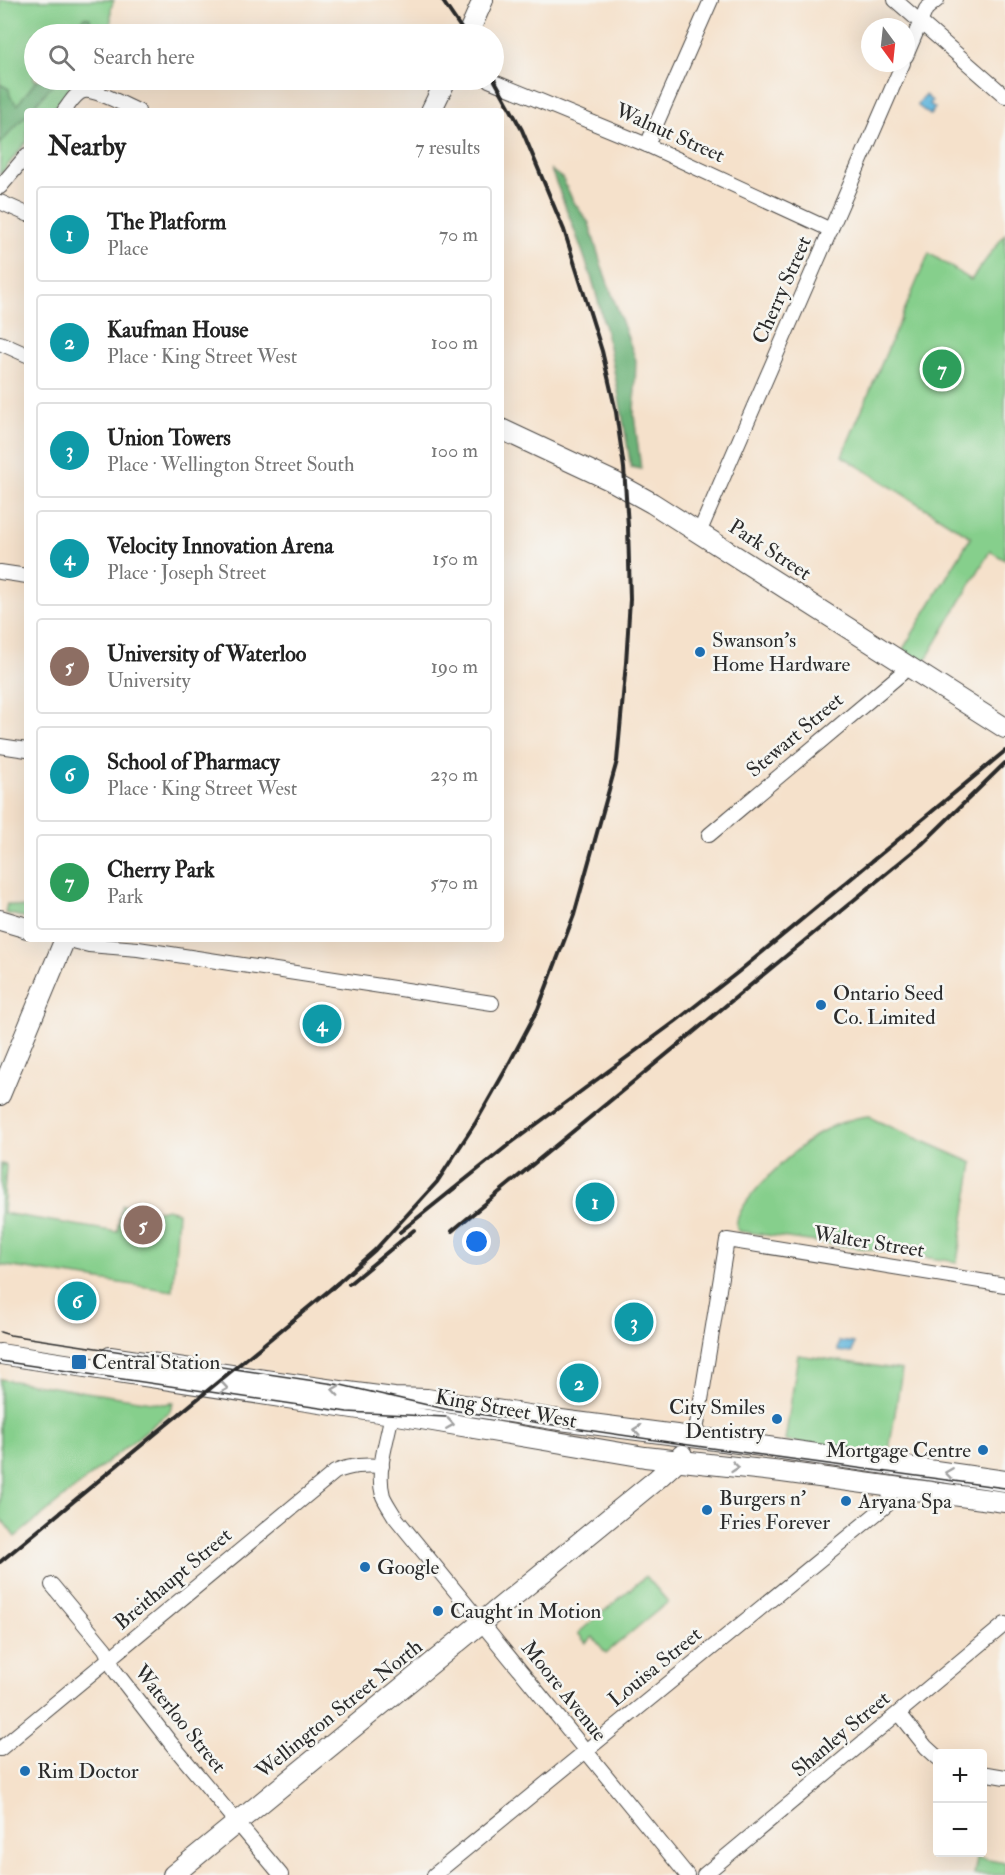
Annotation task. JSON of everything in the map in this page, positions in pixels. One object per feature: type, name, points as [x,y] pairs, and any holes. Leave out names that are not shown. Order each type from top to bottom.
[{"type":"main road","points":[[472,24],[483,0]]},
{"type":"main road","points":[[432,108],[441,90]]},
{"type":"main road","name":"Park Street","points":[[504,430],[614,482],[699,533],[1005,728]]},
{"type":"main road","points":[[0,920],[24,927]]},
{"type":"main road","points":[[0,1095],[64,942]]},
{"type":"main road","name":"King Street West","points":[[0,1341],[393,1406],[677,1461],[1005,1500]]},
{"type":"main road","name":"King Street West","points":[[0,1354],[393,1406],[427,1399],[564,1421],[695,1437],[1005,1481]]},
{"type":"main road","name":"Wellington Street North","points":[[173,1875],[677,1461],[695,1437]]},
{"type":"street","points":[[647,145],[711,0]]},
{"type":"street","points":[[895,0],[1005,96]]},
{"type":"street","points":[[915,36],[926,9],[937,0]]},
{"type":"street","name":"Cherry Street","points":[[699,533],[899,72]]},
{"type":"street","name":"Walnut Street","points":[[504,86],[647,145],[831,230]]},
{"type":"street","points":[[66,108],[83,91],[93,92],[131,108]]},
{"type":"street","points":[[0,187],[24,159]]},
{"type":"street","points":[[0,202],[24,213]]},
{"type":"street","points":[[0,343],[24,354]]},
{"type":"street","points":[[0,572],[24,576]]},
{"type":"street","name":"Stewart Street","points":[[709,835],[908,668]]},
{"type":"street","points":[[0,746],[24,750]]},
{"type":"street","points":[[77,942],[492,1003]]},
{"type":"street","name":"Walter Street","points":[[695,1437],[727,1240],[1005,1285]]},
{"type":"street","name":"Moore Avenue","points":[[393,1406],[381,1484],[384,1498],[394,1517],[687,1875]]},
{"type":"street","name":"Breithaupt Street","points":[[0,1749],[336,1472],[362,1465],[382,1466]]},
{"type":"street","name":"Louisa Street","points":[[434,1875],[888,1504],[892,1486]]},
{"type":"street","name":"Waterloo Street","points":[[52,1585],[105,1649],[115,1671],[170,1742],[281,1875]]},
{"type":"street","name":"Shanley Street","points":[[704,1875],[1005,1624]]},
{"type":"street","points":[[899,1713],[933,1753]]},
{"type":"street","points":[[987,1774],[1005,1777]]},
{"type":"green space","points":[[0,0],[114,0],[111,8],[111,24],[24,24],[24,90],[68,90],[54,108],[24,108],[24,145],[0,175]]},
{"type":"green space","points":[[84,17],[90,18],[91,24],[78,24]]},
{"type":"green space","points":[[0,84],[9,89],[10,96],[17,105],[29,90],[48,90],[32,108],[24,108],[24,117],[0,144]]},
{"type":"green space","points":[[551,170],[563,179],[573,201],[589,223],[602,267],[636,360],[634,415],[641,469],[631,467],[611,354],[594,286]]},
{"type":"green space","points":[[1005,234],[1005,560],[990,551],[924,663],[903,649],[971,537],[842,456],[929,253],[971,280]]},
{"type":"green space","points":[[7,904],[24,907],[24,917],[5,913]]},
{"type":"green space","points":[[870,1116],[973,1163],[957,1262],[738,1231],[737,1221],[743,1208],[783,1162],[821,1132],[851,1119]]},
{"type":"green space","points":[[1,1164],[6,1165],[3,1213],[117,1232],[122,1205],[178,1212],[173,1291],[0,1265]]},
{"type":"green space","points":[[798,1355],[902,1370],[888,1457],[785,1441]]},
{"type":"green space","points":[[0,1379],[165,1404],[174,1402],[169,1412],[15,1537],[0,1517]]},
{"type":"green space","points":[[646,1576],[668,1602],[606,1653],[593,1637],[586,1643],[578,1633]]},
{"type":"green space","points":[[977,1858],[1005,1863],[1005,1875],[974,1875]]},
{"type":"water","points":[[925,95],[932,101],[930,104],[935,108],[930,115],[917,105]]},
{"type":"water","points":[[839,1341],[854,1343],[852,1353],[838,1351]]},
{"type":"tram line","points":[[0,1332],[341,1385],[445,1409],[1005,1488]]},
{"type":"tram line","points":[[0,1361],[347,1412],[446,1417]]},
{"type":"railway","points":[[442,0],[458,24]]},
{"type":"railway","points":[[331,1289],[375,1250],[437,1182],[476,1122],[505,1071],[538,1009],[574,915],[617,761],[630,599],[624,468],[616,412],[602,351],[564,230],[522,130],[500,90]]},
{"type":"railway","points":[[400,1232],[507,1146],[737,973],[1005,751]]},
{"type":"railway","points":[[452,1231],[922,844],[1005,763]]},
{"type":"railway","points":[[349,1284],[414,1230]]},
{"type":"railway","points":[[0,1562],[338,1283]]},
{"type":"place","name":"Cherry Park","points":[[942,369]]},
{"type":"place","name":"Swanson's Home Hardware","points":[[700,652]]},
{"type":"place","name":"Ontario Seed Co. Limited","points":[[821,1005]]},
{"type":"place","name":"Velocity Innovation Arena","points":[[322,1024]]},
{"type":"place","name":"The Platform","points":[[595,1202]]},
{"type":"place","name":"University of Waterloo","points":[[143,1225]]},
{"type":"place","name":"School of Pharmacy","points":[[77,1301]]},
{"type":"place","name":"Union Towers","points":[[634,1322]]},
{"type":"place","name":"Central Station","points":[[79,1362]]},
{"type":"place","name":"Kaufman House","points":[[579,1383]]},
{"type":"place","name":"City Smiles Dentistry","points":[[777,1419]]},
{"type":"place","name":"Mortgage Centre","points":[[983,1450]]},
{"type":"place","name":"Aryana Spa","points":[[846,1501]]},
{"type":"place","name":"Burgers n' Fries Forever","points":[[707,1510]]},
{"type":"place","name":"Google","points":[[365,1567]]},
{"type":"place","name":"Caught in Motion","points":[[438,1611]]},
{"type":"place","name":"Rim Doctor","points":[[25,1771]]}]
